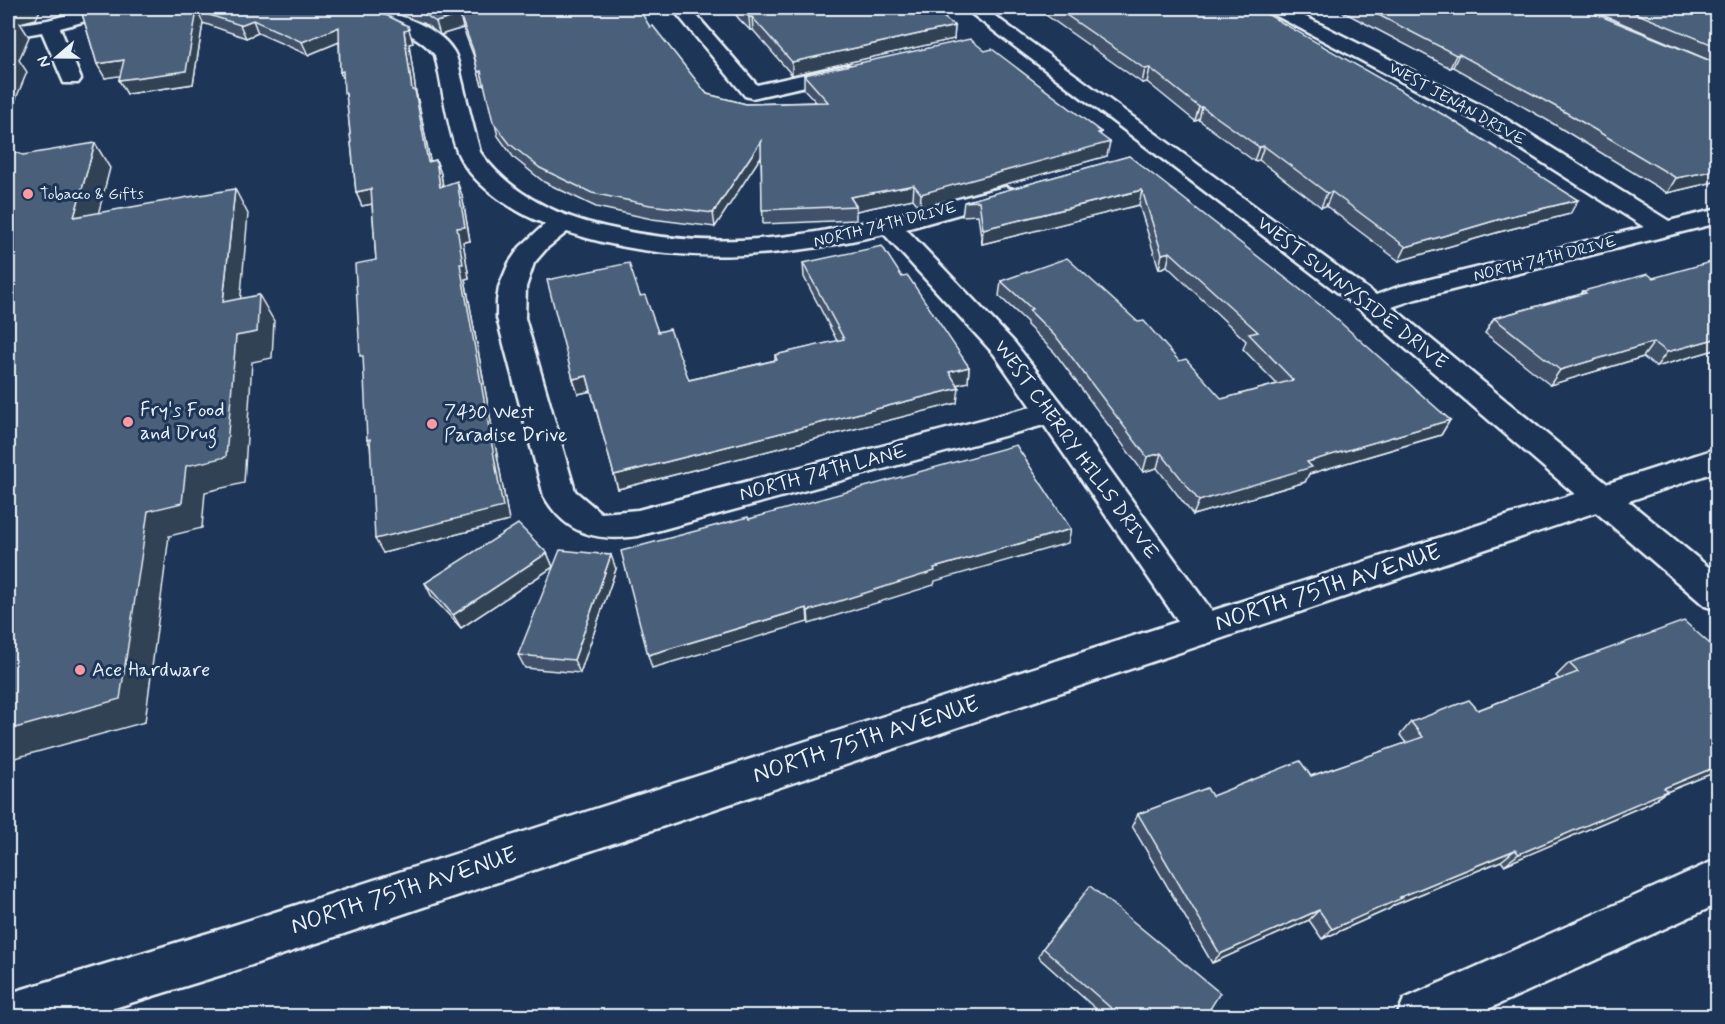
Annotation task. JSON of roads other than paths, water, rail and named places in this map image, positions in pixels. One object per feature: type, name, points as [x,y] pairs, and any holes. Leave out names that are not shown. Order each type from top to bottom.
[{"type":"street","points":[[8,32],[49,25],[113,8]]},
{"type":"street","name":"NORTH 74TH DRIVE","points":[[350,8],[424,34],[438,44],[445,54],[464,137],[476,164],[503,192],[529,208],[563,223],[647,245],[741,250],[812,243],[890,226],[1028,188]]},
{"type":"street","points":[[386,19],[412,8]]},
{"type":"street","points":[[681,8],[752,92],[869,66]]},
{"type":"street","name":"WEST SUNNYSIDE DRIVE","points":[[973,8],[998,37],[1166,149],[1372,305],[1718,596]]},
{"type":"street","name":"WEST JENAN DRIVE","points":[[1275,8],[1490,119],[1665,229]]},
{"type":"street","points":[[49,25],[71,80]]},
{"type":"street","points":[[1131,159],[1166,149]]},
{"type":"street","name":"NORTH 74TH DRIVE","points":[[1372,305],[1407,293],[1718,216]]},
{"type":"street","name":"NORTH 74TH LANE","points":[[563,223],[525,255],[514,279],[510,298],[511,318],[560,496],[576,515],[593,524],[615,527],[638,523],[1052,412]]},
{"type":"street","name":"WEST CHERRY HILLS DRIVE","points":[[890,226],[1004,348],[1052,412],[1204,629]]},
{"type":"street","name":"NORTH 75TH AVENUE","points":[[13,1017],[236,947],[1718,459]]},
{"type":"street","points":[[1421,1017],[1718,881]]},
{"type":"place","name":"Tobacco & Gifts","points":[[28,194]]},
{"type":"place","name":"Fry's Food and Drug","points":[[128,422]]},
{"type":"place","name":"7430 West Paradise Drive","points":[[432,424]]},
{"type":"place","name":"Ace Hardware","points":[[80,670]]}]
